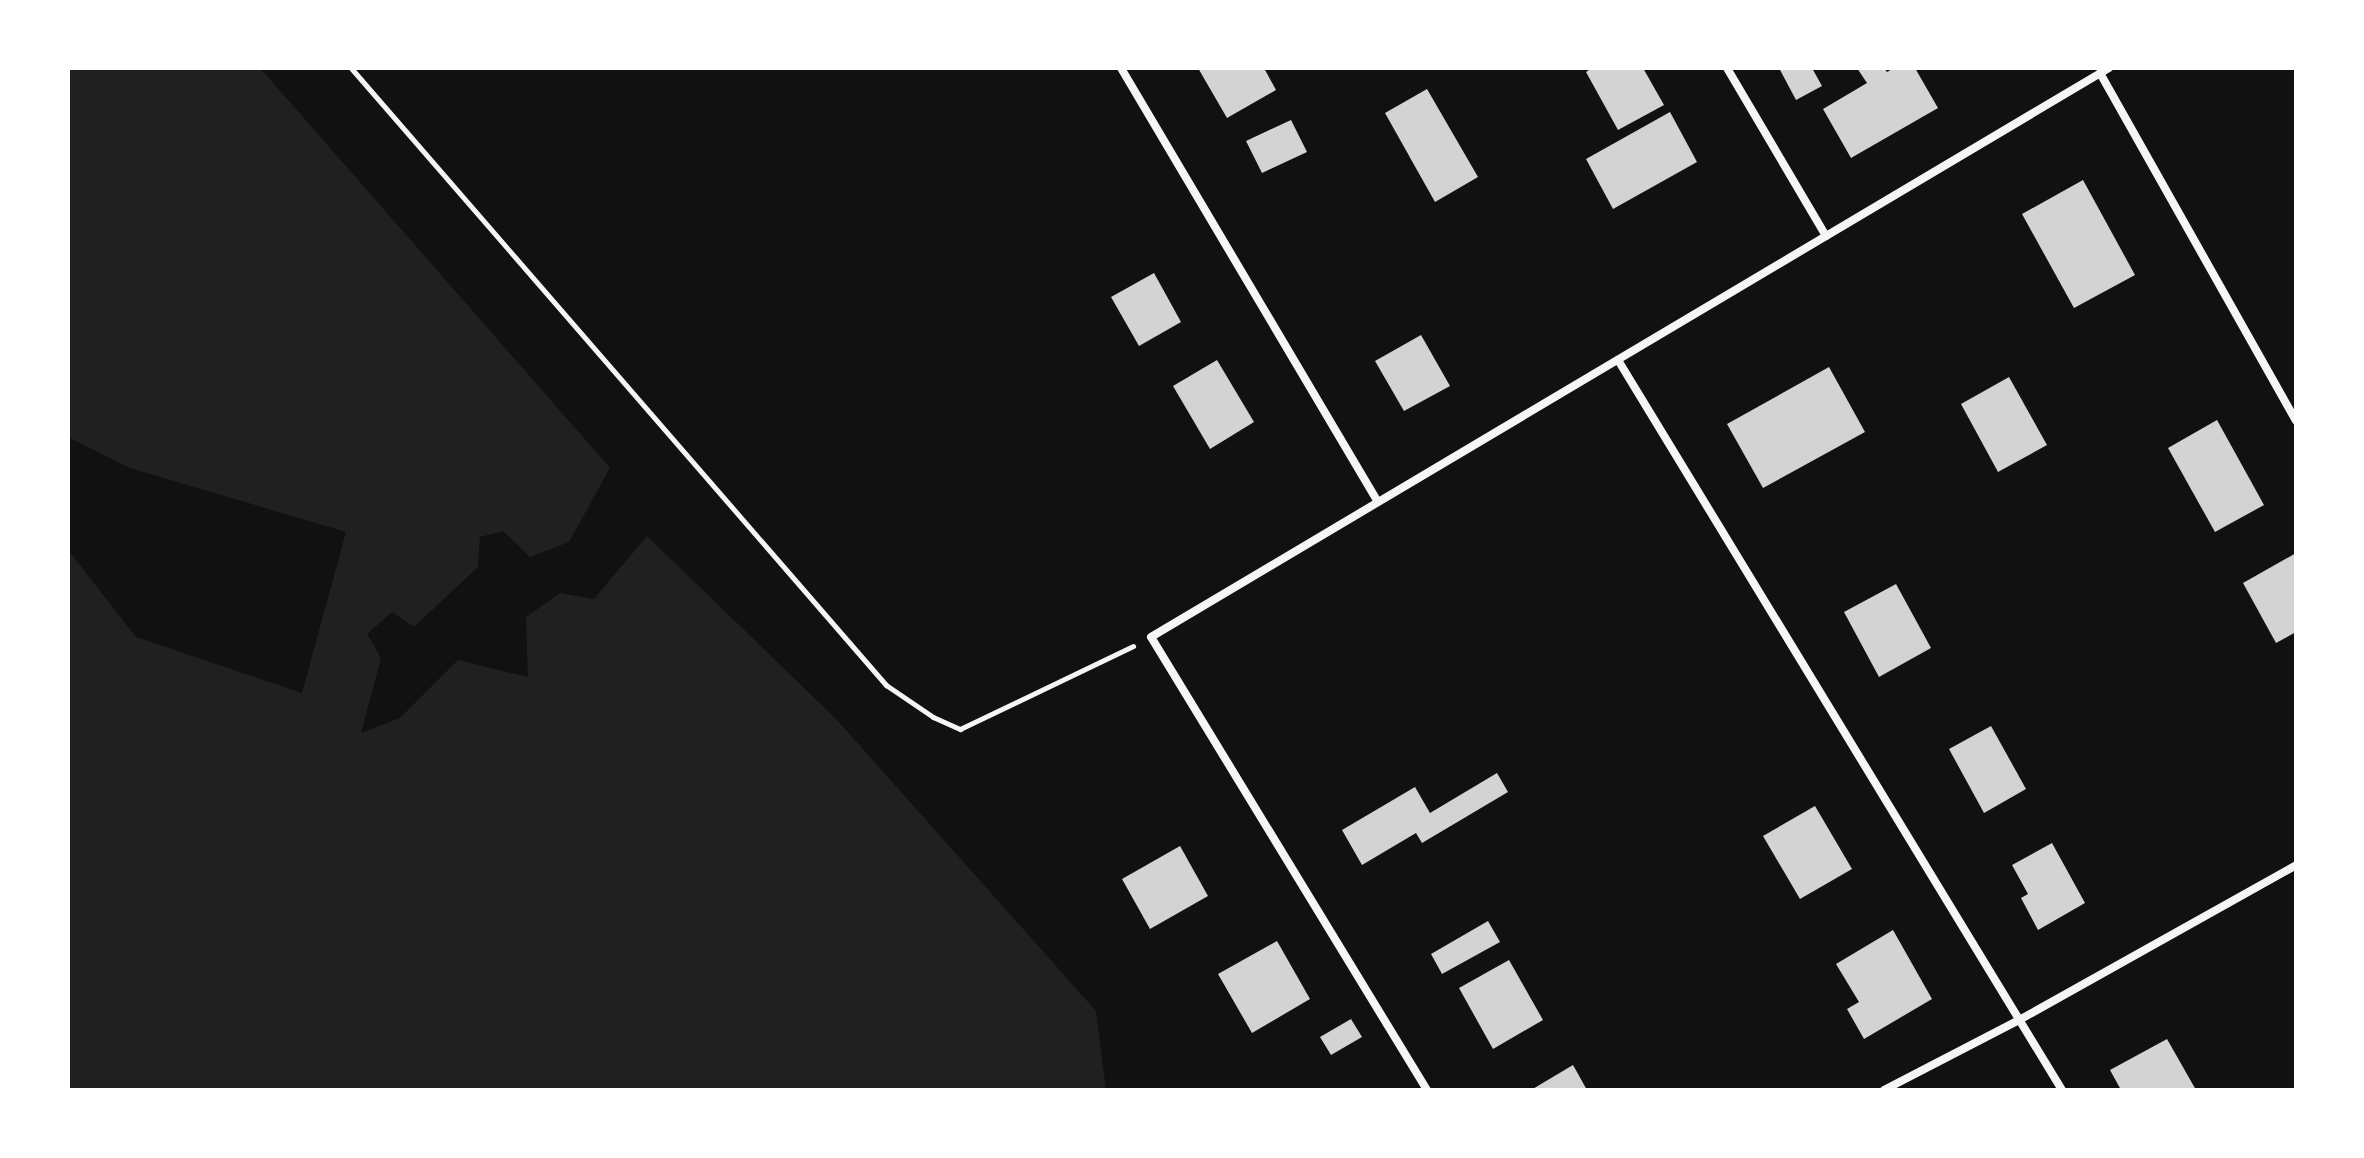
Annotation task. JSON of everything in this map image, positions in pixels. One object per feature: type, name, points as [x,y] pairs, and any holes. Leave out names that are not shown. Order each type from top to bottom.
[{"type":"street","points":[[1121,68],[1378,502]]},
{"type":"street","points":[[1727,68],[1826,236]]},
{"type":"street","points":[[1427,1090],[1151,637],[2109,68]]},
{"type":"street","points":[[2100,73],[2296,421]]},
{"type":"street","points":[[1618,360],[2062,1090]]},
{"type":"street","points":[[1884,1090],[2021,1019],[2296,865]]},
{"type":"path","points":[[351,68],[886,685],[933,717],[960,729],[1151,637]]},
{"type":"shaded area","points":[[68,68],[260,68],[610,468],[569,542],[530,557],[503,531],[480,537],[478,567],[414,627],[392,612],[367,634],[381,658],[361,733],[400,718],[458,660],[528,677],[526,617],[560,593],[594,599],[647,536],[837,720],[1096,1011],[1106,1090],[68,1090],[68,550],[136,637],[302,693],[346,532],[130,468],[68,437]]},
{"type":"building","points":[[1198,68],[1264,68],[1276,90],[1227,118]]},
{"type":"building","points":[[1592,68],[1643,68],[1664,105],[1618,130],[1586,72]]},
{"type":"building","points":[[1779,68],[1812,68],[1822,86],[1796,100]]},
{"type":"building","points":[[1857,68],[1884,68],[1887,72],[1894,68],[1915,68],[1938,108],[1851,158],[1823,109],[1867,83]]},
{"type":"building","points":[[1427,89],[1478,177],[1435,202],[1385,113]]},
{"type":"building","points":[[1670,112],[1697,162],[1613,209],[1586,159]]},
{"type":"building","points":[[1291,120],[1307,152],[1262,173],[1246,141]]},
{"type":"building","points":[[2083,180],[2135,275],[2074,308],[2022,214]]},
{"type":"building","points":[[1154,273],[1181,322],[1139,346],[1111,297]]},
{"type":"building","points":[[1421,335],[1450,386],[1404,411],[1375,361]]},
{"type":"building","points":[[1217,360],[1254,422],[1210,449],[1173,386]]},
{"type":"building","points":[[1829,367],[1865,432],[1763,488],[1727,424]]},
{"type":"building","points":[[2009,377],[2047,445],[1998,472],[1961,404]]},
{"type":"building","points":[[2217,420],[2264,505],[2215,532],[2168,448]]},
{"type":"building","points":[[2296,553],[2296,632],[2276,643],[2243,583]]},
{"type":"building","points":[[1896,584],[1931,648],[1879,677],[1844,612]]},
{"type":"building","points":[[1991,726],[2026,789],[1984,813],[1949,749]]},
{"type":"building","points":[[1497,773],[1508,792],[1422,843],[1416,833],[1362,865],[1342,830],[1415,787],[1430,813]]},
{"type":"building","points":[[1815,806],[1852,869],[1800,899],[1763,836]]},
{"type":"building","points":[[2052,843],[2085,903],[2038,930],[2021,898],[2028,894],[2012,865]]},
{"type":"building","points":[[1180,846],[1208,896],[1150,929],[1122,879]]},
{"type":"building","points":[[1488,921],[1500,942],[1442,974],[1431,954]]},
{"type":"building","points":[[1893,930],[1932,999],[1864,1039],[1847,1009],[1859,1002],[1836,964]]},
{"type":"building","points":[[1277,941],[1310,999],[1252,1033],[1218,974]]},
{"type":"building","points":[[1509,960],[1543,1020],[1493,1049],[1459,988]]},
{"type":"building","points":[[1351,1019],[1362,1037],[1331,1055],[1320,1037]]},
{"type":"building","points":[[2167,1039],[2196,1090],[2121,1090],[2110,1070]]},
{"type":"building","points":[[1573,1065],[1587,1090],[1531,1090]]}]
